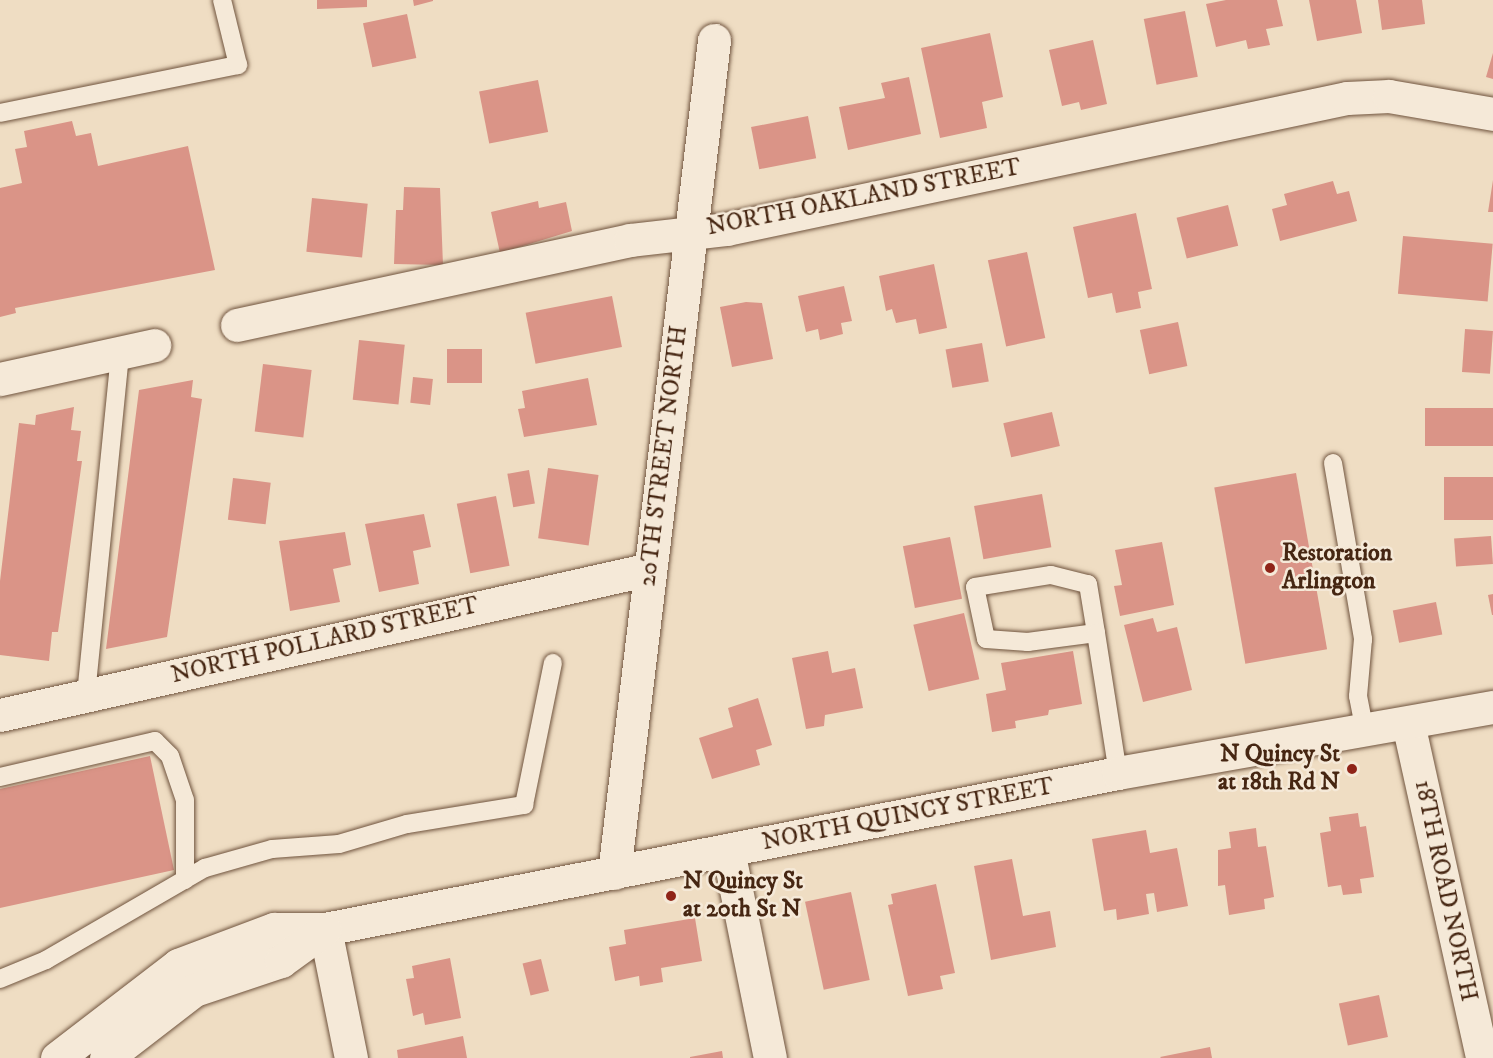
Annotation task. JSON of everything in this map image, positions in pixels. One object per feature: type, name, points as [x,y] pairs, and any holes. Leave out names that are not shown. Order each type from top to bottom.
[{"type":"street","name":"20TH STREET NORTH","points":[[614,873],[714,40]]},
{"type":"street","name":"NORTH OAKLAND STREET","points":[[237,325],[630,240],[690,233],[1347,98],[1389,96],[1493,114]]},
{"type":"street","points":[[0,379],[154,345]]},
{"type":"street","name":"NORTH POLLARD STREET","points":[[0,715],[650,568]]},
{"type":"street","name":"NORTH QUINCY STREET","points":[[57,1058],[178,965],[274,929],[325,929],[1118,773],[1493,707]]},
{"type":"street","name":"18TH ROAD NORTH","points":[[1408,723],[1482,1058]]},
{"type":"street","points":[[728,850],[770,1058]]},
{"type":"street","points":[[325,929],[351,1058]]},
{"type":"street","name":"NORTH QUINCY STREET","points":[[106,1058],[194,990],[281,961],[325,929]]},
{"type":"lane","points":[[0,113],[238,65],[222,0]]},
{"type":"lane","points":[[86,695],[120,352]]},
{"type":"lane","points":[[1333,463],[1363,639],[1358,696],[1365,731]]},
{"type":"lane","points":[[1096,633],[1028,642],[986,639],[975,587],[1051,575],[1088,584],[1096,633],[1118,773]]},
{"type":"lane","points":[[0,979],[46,960],[205,868],[272,849],[339,844],[407,824],[524,805],[553,663]]},
{"type":"lane","points":[[0,777],[155,741],[170,756],[185,800],[185,880]]},
{"type":"building","points":[[317,0],[367,0],[367,7],[317,9]]},
{"type":"building","points":[[413,0],[433,0],[433,1],[414,6]]},
{"type":"building","points":[[1226,0],[1277,0],[1283,26],[1266,29],[1270,45],[1248,49],[1246,40],[1216,47],[1206,4]]},
{"type":"building","points":[[1309,0],[1356,0],[1362,33],[1317,41]]},
{"type":"building","points":[[1378,0],[1422,0],[1425,24],[1382,30]]},
{"type":"building","points":[[1185,11],[1198,77],[1157,85],[1144,19]]},
{"type":"building","points":[[407,14],[416,58],[372,67],[363,23]]},
{"type":"building","points":[[990,33],[1003,97],[982,102],[987,128],[940,138],[921,48]]},
{"type":"building","points":[[1093,40],[1107,104],[1081,110],[1079,102],[1062,106],[1049,50]]},
{"type":"building","points":[[1493,53],[1493,79],[1486,77]]},
{"type":"building","points":[[909,77],[921,134],[848,150],[839,107],[885,98],[881,83]]},
{"type":"building","points":[[538,80],[548,132],[489,143],[479,91]]},
{"type":"building","points":[[808,116],[816,158],[759,169],[751,127]]},
{"type":"building","points":[[72,121],[76,136],[91,133],[98,166],[188,146],[215,270],[15,308],[16,313],[0,317],[0,188],[22,183],[15,149],[27,147],[24,131]]},
{"type":"building","points":[[1493,180],[1493,212],[1488,212]]},
{"type":"building","points":[[1333,181],[1337,194],[1349,191],[1357,221],[1280,241],[1272,209],[1287,205],[1284,194]]},
{"type":"building","points":[[404,187],[440,188],[443,265],[394,264],[396,210],[403,210]]},
{"type":"building","points":[[312,198],[368,204],[362,258],[306,252]]},
{"type":"building","points":[[538,201],[539,208],[566,202],[572,231],[500,253],[491,212]]},
{"type":"building","points":[[1228,205],[1238,246],[1187,259],[1177,218]]},
{"type":"building","points":[[1136,213],[1152,289],[1138,292],[1141,308],[1116,313],[1112,293],[1088,298],[1073,227]]},
{"type":"building","points":[[1403,236],[1493,244],[1488,302],[1398,294]]},
{"type":"building","points":[[1027,252],[1045,338],[1006,346],[988,260]]},
{"type":"building","points":[[934,264],[947,328],[919,334],[916,319],[896,323],[892,309],[886,311],[879,276]]},
{"type":"building","points":[[844,286],[852,321],[841,323],[843,334],[820,340],[818,329],[806,332],[798,296]]},
{"type":"building","points":[[612,296],[622,347],[536,364],[526,313]]},
{"type":"building","points":[[746,302],[762,303],[773,359],[732,367],[720,307]]},
{"type":"building","points":[[1178,322],[1187,366],[1149,374],[1140,330]]},
{"type":"building","points":[[1465,329],[1493,331],[1490,374],[1462,372]]},
{"type":"building","points":[[359,340],[405,345],[398,404],[353,400]]},
{"type":"building","points":[[982,343],[989,381],[952,388],[946,349]]},
{"type":"building","points":[[447,349],[482,349],[482,383],[447,383]]},
{"type":"building","points":[[263,364],[312,370],[303,437],[255,431]]},
{"type":"building","points":[[413,377],[433,379],[430,405],[410,403]]},
{"type":"building","points":[[588,378],[597,425],[524,437],[518,409],[525,408],[522,391]]},
{"type":"building","points":[[193,380],[191,397],[202,399],[167,637],[106,649],[139,390]]},
{"type":"building","points":[[74,407],[71,430],[81,431],[77,461],[82,461],[58,632],[52,632],[49,661],[0,655],[0,581],[19,423],[35,425],[36,415]]},
{"type":"building","points":[[1425,408],[1493,408],[1493,446],[1425,446]]},
{"type":"building","points":[[1052,412],[1060,446],[1011,457],[1003,423]]},
{"type":"building","points":[[548,468],[599,475],[589,545],[538,538]]},
{"type":"building","points":[[529,470],[535,503],[513,507],[507,474]]},
{"type":"building","name":"Restoration Arlington","points":[[1296,473],[1327,649],[1245,664],[1214,487]]},
{"type":"building","points":[[1444,477],[1493,477],[1493,520],[1444,520]]},
{"type":"building","points":[[233,478],[271,483],[266,524],[228,520]]},
{"type":"building","points":[[1042,494],[1051,547],[983,559],[974,506]]},
{"type":"building","points":[[496,496],[510,566],[470,573],[457,504]]},
{"type":"building","points":[[424,514],[431,547],[413,551],[419,584],[379,592],[365,524]]},
{"type":"building","points":[[345,532],[351,565],[333,569],[340,602],[290,611],[279,541]]},
{"type":"building","points":[[1491,536],[1493,564],[1456,567],[1454,539]]},
{"type":"building","points":[[950,537],[962,599],[915,608],[903,546]]},
{"type":"building","points":[[1162,542],[1174,605],[1120,616],[1114,586],[1122,585],[1115,550]]},
{"type":"building","points":[[1493,594],[1493,615],[1492,615],[1488,595]]},
{"type":"building","points":[[1436,602],[1442,634],[1399,643],[1393,610]]},
{"type":"building","points":[[964,613],[979,679],[929,691],[913,625]]},
{"type":"building","points":[[1153,618],[1157,632],[1177,627],[1192,690],[1143,702],[1124,625]]},
{"type":"building","points":[[828,651],[832,673],[855,668],[863,708],[825,715],[824,726],[806,729],[792,658]]},
{"type":"building","points":[[1073,651],[1082,704],[1049,710],[1048,715],[1015,721],[1016,728],[992,732],[986,694],[1006,690],[1001,663]]},
{"type":"building","points":[[758,698],[772,745],[756,750],[760,765],[712,779],[699,738],[733,727],[728,708]]},
{"type":"building","points":[[150,756],[174,870],[0,908],[0,789]]},
{"type":"building","points":[[1358,813],[1360,827],[1366,826],[1374,877],[1360,879],[1362,893],[1343,895],[1341,885],[1328,887],[1320,833],[1331,831],[1329,817]]},
{"type":"building","points":[[1256,828],[1258,847],[1266,846],[1274,897],[1264,899],[1265,909],[1229,915],[1225,885],[1218,886],[1218,850],[1231,848],[1229,832]]},
{"type":"building","points":[[1146,830],[1150,853],[1177,848],[1188,906],[1157,912],[1154,893],[1146,894],[1149,914],[1117,920],[1116,909],[1104,911],[1092,839]]},
{"type":"building","points":[[1012,859],[1023,916],[1050,911],[1056,947],[991,960],[974,866]]},
{"type":"building","points":[[936,884],[955,973],[940,976],[943,989],[908,996],[888,905],[893,904],[891,894]]},
{"type":"building","points":[[851,892],[870,980],[824,990],[805,902]]},
{"type":"building","points":[[695,918],[702,961],[661,968],[663,982],[640,986],[639,976],[615,981],[609,947],[626,944],[624,930]]},
{"type":"building","points":[[450,958],[461,1018],[425,1025],[423,1013],[413,1016],[406,979],[414,978],[412,966]]},
{"type":"building","points":[[541,959],[549,991],[531,996],[523,964]]},
{"type":"building","points":[[1379,995],[1388,1037],[1348,1046],[1339,1004]]},
{"type":"building","points":[[463,1036],[467,1058],[398,1058],[397,1050]]},
{"type":"building","points":[[1210,1047],[1212,1058],[1160,1057]]},
{"type":"building","points":[[722,1051],[723,1058],[690,1058],[690,1057]]},
{"type":"place","name":"Restoration Arlington","points":[[1270,568]]},
{"type":"place","name":"N Quincy St at 18th Rd N","points":[[1352,769]]},
{"type":"place","name":"N Quincy St at 20th St N","points":[[671,896]]}]
